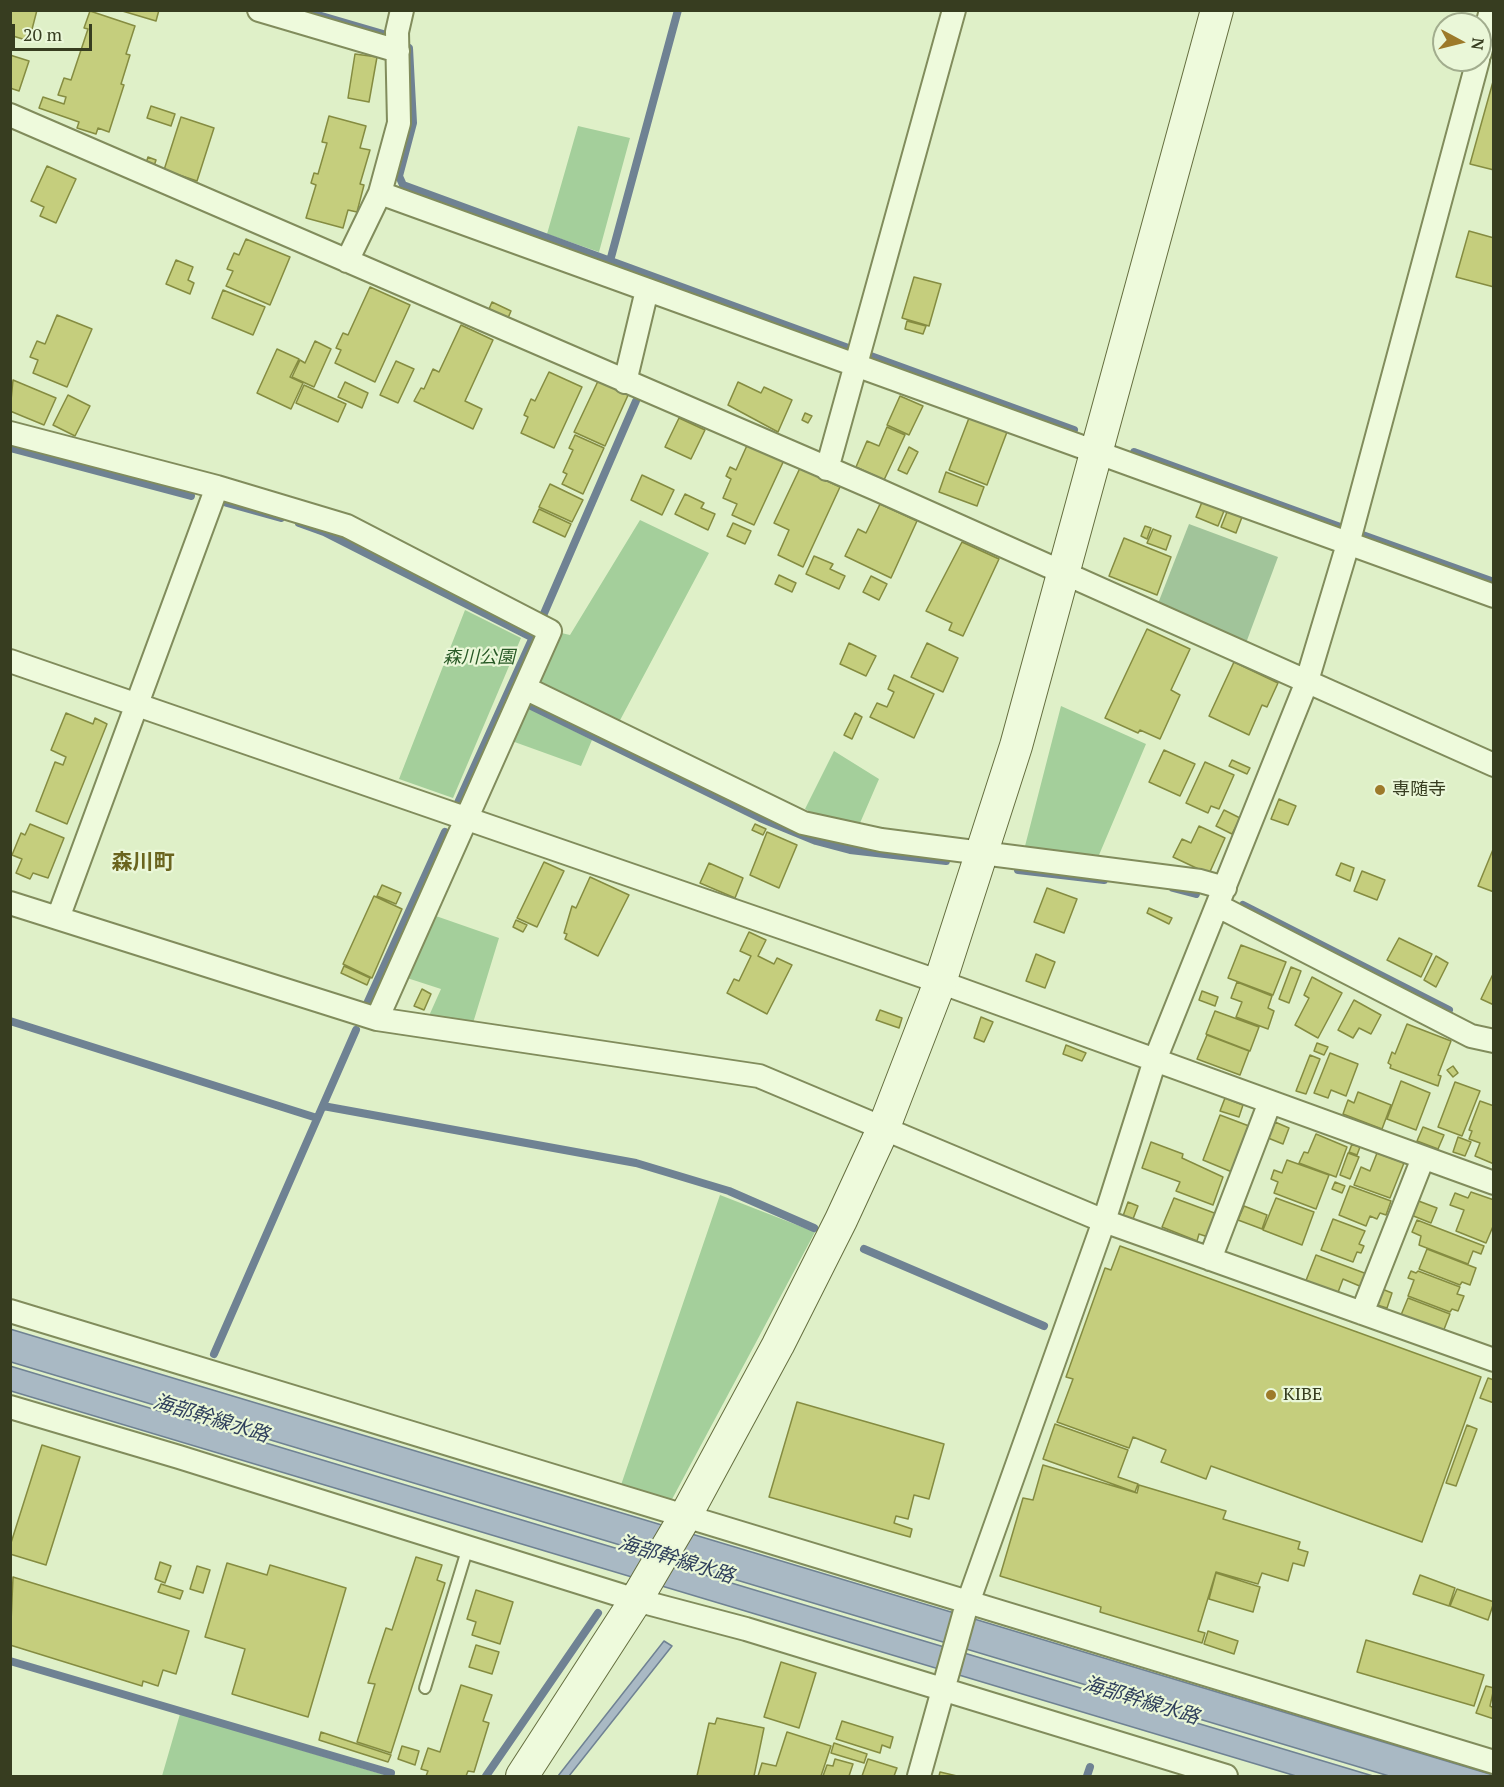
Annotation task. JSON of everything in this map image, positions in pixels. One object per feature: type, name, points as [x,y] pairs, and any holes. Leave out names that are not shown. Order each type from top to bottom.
[{"type":"street","points":[[259,10],[398,51]]},
{"type":"street","points":[[346,261],[380,193],[399,123],[397,32],[402,10]]},
{"type":"street","points":[[827,469],[954,10]]},
{"type":"street","points":[[522,1776],[639,1595],[686,1515],[778,1345],[841,1220],[884,1127],[940,982],[1016,746],[1217,10]]},
{"type":"street","points":[[919,1776],[946,1686],[966,1607],[1104,1221],[1155,1060],[1306,684],[1348,544],[1475,72]]},
{"type":"street","points":[[10,115],[827,469],[1306,684],[1494,765]]},
{"type":"street","points":[[380,193],[1494,596]]},
{"type":"street","points":[[625,382],[647,290]]},
{"type":"street","points":[[10,433],[217,487],[347,526],[550,631],[377,1019]]},
{"type":"street","points":[[58,918],[217,487]]},
{"type":"street","points":[[10,661],[940,982],[1494,1183]]},
{"type":"street","points":[[525,688],[803,823],[881,840],[1200,881],[1221,897],[1471,1036],[1494,1041]]},
{"type":"street","points":[[10,903],[377,1019],[759,1076],[1104,1221],[1494,1360]]},
{"type":"street","points":[[1210,1259],[1270,1102]]},
{"type":"street","points":[[1362,1313],[1424,1158]]},
{"type":"street","points":[[10,1311],[686,1515],[966,1607],[1494,1762]]},
{"type":"street","points":[[10,1407],[468,1547],[946,1686],[1226,1776]]},
{"type":"lane","points":[[425,1688],[468,1547]]},
{"type":"green space","points":[[578,126],[630,138],[599,252],[547,234]]},
{"type":"green space","points":[[640,520],[709,553],[618,724],[539,686],[535,680],[557,632],[570,635]]},
{"type":"green space","points":[[1189,524],[1278,557],[1246,643],[1157,606]]},
{"type":"green space","name":"森川公園","points":[[465,610],[521,638],[453,798],[399,779]]},
{"type":"green space","points":[[525,706],[592,740],[581,766],[509,740]]},
{"type":"green space","points":[[1061,706],[1146,744],[1099,855],[1024,850]]},
{"type":"green space","points":[[834,751],[879,779],[860,823],[823,819],[805,809]]},
{"type":"green space","points":[[433,915],[499,938],[473,1023],[428,1018],[441,989],[404,977]]},
{"type":"green space","points":[[720,1195],[815,1232],[670,1503],[621,1485]]},
{"type":"green space","points":[[180,1714],[388,1776],[162,1776]]},
{"type":"water","name":"海部幹線水路","points":[[10,1329],[1493,1776],[1389,1776],[11,1362]]},
{"type":"water","points":[[10,1366],[1373,1776],[1296,1776],[11,1391]]},
{"type":"water","points":[[664,1641],[672,1646],[569,1776],[558,1776]]},
{"type":"building","points":[[10,10],[37,10],[29,41],[13,36],[10,40]]},
{"type":"building","points":[[119,10],[159,10],[156,21]]},
{"type":"building","points":[[90,11],[135,26],[126,54],[130,55],[121,84],[124,85],[109,132],[98,128],[96,134],[77,128],[79,122],[39,108],[43,97],[64,104],[66,97],[58,95],[64,78],[71,80],[88,29],[84,28]]},
{"type":"building","points":[[355,54],[377,57],[369,102],[348,98]]},
{"type":"building","points":[[10,55],[29,61],[19,91],[10,88]]},
{"type":"building","points":[[1494,78],[1494,170],[1470,164]]},
{"type":"building","points":[[151,106],[175,114],[171,126],[147,118]]},
{"type":"building","points":[[329,116],[366,126],[360,148],[370,150],[360,184],[364,185],[357,212],[348,210],[343,228],[306,218],[316,185],[311,183],[314,173],[318,174],[327,143],[322,142]]},
{"type":"building","points":[[181,117],[214,128],[197,181],[164,170]]},
{"type":"building","points":[[148,157],[156,160],[154,166],[146,163]]},
{"type":"building","points":[[47,166],[76,179],[56,223],[40,216],[44,207],[31,201]]},
{"type":"building","points":[[1469,231],[1494,238],[1494,287],[1456,277]]},
{"type":"building","points":[[246,239],[290,257],[270,305],[226,286],[233,271],[227,269],[234,253],[239,255]]},
{"type":"building","points":[[176,260],[193,267],[188,280],[194,283],[190,294],[166,284]]},
{"type":"building","points":[[914,277],[941,284],[929,326],[902,318]]},
{"type":"building","points":[[370,287],[410,305],[375,382],[335,363],[341,350],[336,348],[343,333],[348,335]]},
{"type":"building","points":[[223,290],[265,307],[253,335],[212,318]]},
{"type":"building","points":[[492,302],[511,311],[508,318],[489,309]]},
{"type":"building","points":[[57,315],[92,329],[67,387],[33,373],[38,360],[30,357],[37,341],[45,344]]},
{"type":"building","points":[[907,321],[926,326],[923,334],[905,329]]},
{"type":"building","points":[[461,325],[493,340],[465,401],[482,409],[473,429],[414,401],[421,388],[424,389],[433,369],[439,372]]},
{"type":"building","points":[[315,341],[331,349],[314,387],[292,377],[300,360],[305,363]]},
{"type":"building","points":[[277,349],[299,359],[290,377],[303,383],[291,409],[257,393]]},
{"type":"building","points":[[396,361],[414,369],[398,403],[380,395]]},
{"type":"building","points":[[549,372],[582,387],[554,448],[521,433],[528,417],[524,415],[531,399],[535,401]]},
{"type":"building","points":[[599,379],[629,393],[605,446],[574,432]]},
{"type":"building","points":[[13,380],[56,398],[44,425],[10,411]]},
{"type":"building","points":[[345,382],[368,393],[362,408],[338,397]]},
{"type":"building","points":[[738,382],[761,393],[764,387],[792,400],[778,432],[728,405]]},
{"type":"building","points":[[304,385],[346,404],[338,422],[296,403]]},
{"type":"building","points":[[68,395],[90,406],[75,436],[53,425]]},
{"type":"building","points":[[900,396],[923,406],[909,435],[887,425]]},
{"type":"building","points":[[805,413],[812,416],[808,423],[802,420]]},
{"type":"building","points":[[679,418],[705,430],[691,459],[665,447]]},
{"type":"building","points":[[969,418],[1007,432],[987,485],[949,470]]},
{"type":"building","points":[[887,427],[905,435],[884,480],[856,467],[867,441],[879,446]]},
{"type":"building","points":[[575,435],[604,448],[583,494],[562,484],[567,474],[563,472],[573,450],[569,448]]},
{"type":"building","points":[[749,441],[785,458],[754,525],[732,515],[737,504],[723,498],[731,479],[726,476],[730,467],[736,470]]},
{"type":"building","points":[[909,447],[918,452],[907,474],[898,470]]},
{"type":"building","points":[[800,468],[840,487],[803,567],[778,555],[789,530],[774,523]]},
{"type":"building","points":[[946,472],[984,487],[977,506],[939,492]]},
{"type":"building","points":[[642,475],[674,490],[662,515],[631,500]]},
{"type":"building","points":[[550,484],[583,500],[572,522],[539,507]]},
{"type":"building","points":[[685,494],[704,503],[701,508],[715,514],[708,530],[675,514]]},
{"type":"building","points":[[1202,502],[1224,511],[1218,526],[1196,517]]},
{"type":"building","points":[[880,504],[917,521],[891,578],[845,556],[858,529],[866,533]]},
{"type":"building","points":[[539,509],[571,524],[565,537],[533,522]]},
{"type":"building","points":[[1227,512],[1242,517],[1236,533],[1221,527]]},
{"type":"building","points":[[733,523],[751,531],[745,544],[727,536]]},
{"type":"building","points":[[1145,526],[1151,528],[1147,539],[1141,536]]},
{"type":"building","points":[[1153,529],[1171,536],[1166,550],[1147,543]]},
{"type":"building","points":[[1124,538],[1171,557],[1157,595],[1109,576]]},
{"type":"building","points":[[962,542],[999,559],[963,636],[949,630],[952,623],[926,611]]},
{"type":"building","points":[[814,556],[833,564],[830,569],[845,576],[839,589],[806,574]]},
{"type":"building","points":[[779,575],[796,583],[792,592],[775,584]]},
{"type":"building","points":[[871,576],[887,584],[879,600],[863,592]]},
{"type":"building","points":[[1147,629],[1190,649],[1171,690],[1180,695],[1160,739],[1140,730],[1138,733],[1105,718]]},
{"type":"building","points":[[849,643],[876,656],[866,676],[840,664]]},
{"type":"building","points":[[927,643],[958,658],[943,692],[911,677]]},
{"type":"building","points":[[1234,662],[1278,683],[1267,707],[1262,705],[1249,735],[1209,716]]},
{"type":"building","points":[[894,675],[934,694],[914,738],[870,717],[877,703],[887,707],[894,692],[888,689]]},
{"type":"building","points":[[66,713],[93,724],[95,718],[107,724],[67,824],[36,811],[55,762],[63,765],[66,757],[51,750]]},
{"type":"building","points":[[855,713],[862,717],[852,739],[844,735]]},
{"type":"building","points":[[1164,750],[1195,764],[1180,796],[1149,782]]},
{"type":"building","points":[[1232,760],[1250,768],[1247,774],[1229,766]]},
{"type":"building","points":[[1205,762],[1234,775],[1219,809],[1211,806],[1208,813],[1186,803]]},
{"type":"building","points":[[1279,799],[1296,806],[1288,825],[1271,819]]},
{"type":"building","points":[[1224,810],[1240,818],[1232,834],[1216,826]]},
{"type":"building","points":[[30,824],[64,838],[48,878],[33,873],[30,879],[16,873],[22,859],[12,855],[21,833],[25,835]]},
{"type":"building","points":[[755,824],[766,829],[763,835],[752,830]]},
{"type":"building","points":[[1199,826],[1225,838],[1209,874],[1173,857],[1182,839],[1191,843]]},
{"type":"building","points":[[767,832],[797,845],[779,888],[750,875]]},
{"type":"building","points":[[1494,847],[1494,892],[1478,886]]},
{"type":"building","points":[[544,862],[564,871],[537,927],[517,918]]},
{"type":"building","points":[[709,863],[743,878],[735,898],[700,883]]},
{"type":"building","points":[[1341,863],[1354,868],[1350,881],[1336,875]]},
{"type":"building","points":[[1362,871],[1385,880],[1377,900],[1354,891]]},
{"type":"building","points":[[590,877],[629,895],[598,956],[565,939],[567,934],[564,933],[572,906],[576,908]]},
{"type":"building","points":[[382,885],[401,893],[396,904],[377,896]]},
{"type":"building","points":[[1047,888],[1077,899],[1064,933],[1034,922]]},
{"type":"building","points":[[374,896],[402,909],[372,978],[343,964]]},
{"type":"building","points":[[1149,908],[1172,918],[1169,924],[1147,913]]},
{"type":"building","points":[[516,920],[527,925],[523,932],[513,927]]},
{"type":"building","points":[[749,932],[766,940],[758,956],[774,964],[777,958],[792,965],[767,1014],[727,993],[734,979],[739,981],[751,956],[740,951]]},
{"type":"building","points":[[1399,938],[1432,954],[1421,977],[1387,960]]},
{"type":"building","points":[[1241,945],[1286,962],[1273,995],[1228,978]]},
{"type":"building","points":[[1036,954],[1055,962],[1045,988],[1026,981]]},
{"type":"building","points":[[1436,956],[1448,963],[1436,987],[1424,980]]},
{"type":"building","points":[[344,966],[370,978],[367,985],[341,973]]},
{"type":"building","points":[[1291,967],[1301,971],[1289,1003],[1279,999]]},
{"type":"building","points":[[1494,972],[1494,1005],[1481,999]]},
{"type":"building","points":[[1312,977],[1342,993],[1318,1038],[1295,1025],[1309,998],[1304,995]]},
{"type":"building","points":[[1237,982],[1272,996],[1268,1008],[1274,1011],[1268,1029],[1236,1017],[1242,1002],[1231,998]]},
{"type":"building","points":[[422,989],[431,994],[424,1010],[414,1006]]},
{"type":"building","points":[[1202,991],[1218,997],[1215,1006],[1199,1000]]},
{"type":"building","points":[[1354,1000],[1381,1015],[1371,1034],[1359,1028],[1353,1038],[1338,1030]]},
{"type":"building","points":[[880,1010],[902,1018],[899,1028],[876,1020]]},
{"type":"building","points":[[1215,1011],[1259,1027],[1250,1051],[1206,1034]]},
{"type":"building","points":[[981,1017],[993,1022],[984,1042],[974,1038]]},
{"type":"building","points":[[1407,1024],[1451,1041],[1438,1075],[1441,1076],[1438,1086],[1390,1068],[1391,1065],[1388,1063],[1392,1052],[1395,1054]]},
{"type":"building","points":[[1207,1035],[1249,1051],[1240,1075],[1197,1059]]},
{"type":"building","points":[[1317,1043],[1328,1047],[1324,1055],[1314,1051]]},
{"type":"building","points":[[1066,1045],[1086,1053],[1082,1061],[1063,1054]]},
{"type":"building","points":[[1330,1053],[1358,1064],[1346,1096],[1331,1090],[1328,1098],[1314,1093]]},
{"type":"building","points":[[1310,1055],[1320,1059],[1306,1094],[1296,1091]]},
{"type":"building","points":[[1453,1066],[1458,1073],[1453,1077],[1447,1070]]},
{"type":"building","points":[[1401,1081],[1430,1093],[1416,1130],[1387,1119]]},
{"type":"building","points":[[1455,1082],[1480,1091],[1462,1136],[1438,1127]]},
{"type":"building","points":[[1358,1092],[1391,1105],[1382,1129],[1343,1114],[1348,1100],[1354,1103]]},
{"type":"building","points":[[1225,1098],[1243,1105],[1239,1117],[1220,1111]]},
{"type":"building","points":[[1480,1101],[1494,1106],[1494,1164],[1475,1156],[1480,1143],[1469,1139],[1472,1131],[1469,1130]]},
{"type":"building","points":[[1220,1115],[1249,1126],[1232,1172],[1203,1160]]},
{"type":"building","points":[[1275,1122],[1289,1128],[1283,1144],[1268,1138]]},
{"type":"building","points":[[1423,1127],[1444,1135],[1438,1149],[1417,1141]]},
{"type":"building","points":[[1316,1134],[1347,1147],[1336,1177],[1299,1163],[1304,1152],[1308,1153]]},
{"type":"building","points":[[1458,1137],[1471,1142],[1465,1156],[1453,1152]]},
{"type":"building","points":[[1151,1142],[1183,1154],[1182,1158],[1223,1177],[1213,1205],[1176,1191],[1180,1182],[1142,1168]]},
{"type":"building","points":[[1352,1144],[1360,1147],[1357,1155],[1349,1152]]},
{"type":"building","points":[[1348,1153],[1359,1157],[1350,1179],[1340,1175]]},
{"type":"building","points":[[1377,1153],[1404,1163],[1390,1198],[1354,1185],[1361,1167],[1370,1171]]},
{"type":"building","points":[[1287,1160],[1329,1175],[1316,1209],[1274,1193],[1278,1182],[1271,1179],[1274,1170],[1282,1173]]},
{"type":"building","points":[[1335,1182],[1345,1186],[1342,1193],[1332,1189]]},
{"type":"building","points":[[1350,1186],[1391,1201],[1386,1215],[1380,1213],[1377,1219],[1370,1216],[1366,1226],[1339,1215]]},
{"type":"building","points":[[1471,1192],[1494,1200],[1494,1224],[1486,1243],[1456,1231],[1464,1210],[1450,1205],[1455,1193],[1468,1198]]},
{"type":"building","points":[[1174,1198],[1217,1214],[1208,1237],[1199,1234],[1197,1241],[1162,1227]]},
{"type":"building","points":[[1276,1198],[1314,1212],[1302,1245],[1263,1230]]},
{"type":"building","points":[[1416,1200],[1437,1208],[1431,1223],[1411,1215]]},
{"type":"building","points":[[1128,1202],[1138,1206],[1133,1219],[1123,1216]]},
{"type":"building","points":[[1244,1206],[1267,1215],[1262,1229],[1238,1220]]},
{"type":"building","points":[[1333,1219],[1365,1231],[1359,1244],[1364,1246],[1361,1253],[1357,1252],[1353,1262],[1321,1250]]},
{"type":"building","points":[[1417,1220],[1484,1246],[1481,1254],[1473,1251],[1468,1264],[1419,1245],[1421,1236],[1412,1232]]},
{"type":"building","name":"KIBE","points":[[1120,1246],[1481,1377],[1422,1542],[1211,1466],[1206,1479],[1161,1462],[1166,1450],[1133,1437],[1129,1448],[1057,1422],[1073,1379],[1066,1377],[1105,1268],[1111,1270]]},
{"type":"building","points":[[1427,1249],[1476,1268],[1470,1285],[1462,1282],[1460,1285],[1419,1269]]},
{"type":"building","points":[[1316,1255],[1367,1274],[1362,1287],[1343,1279],[1337,1295],[1305,1283]]},
{"type":"building","points":[[1411,1271],[1416,1273],[1418,1271],[1460,1287],[1457,1294],[1464,1296],[1458,1311],[1452,1309],[1450,1312],[1408,1296],[1414,1280],[1408,1278]]},
{"type":"building","points":[[1382,1289],[1392,1293],[1387,1308],[1377,1305]]},
{"type":"building","points":[[1408,1298],[1450,1314],[1443,1332],[1401,1315]]},
{"type":"building","points":[[1488,1378],[1494,1380],[1494,1403],[1480,1398]]},
{"type":"building","points":[[797,1402],[944,1444],[929,1499],[914,1495],[908,1519],[896,1516],[894,1523],[912,1529],[910,1537],[769,1497]]},
{"type":"building","points":[[1055,1424],[1128,1450],[1118,1477],[1138,1484],[1135,1492],[1043,1459]]},
{"type":"building","points":[[1467,1425],[1477,1429],[1456,1486],[1446,1483]]},
{"type":"building","points":[[42,1445],[80,1457],[46,1565],[10,1554],[10,1546]]},
{"type":"building","points":[[1043,1465],[1137,1493],[1139,1485],[1226,1511],[1223,1519],[1300,1542],[1298,1549],[1308,1552],[1304,1566],[1293,1563],[1288,1581],[1262,1573],[1258,1584],[1216,1572],[1198,1631],[1205,1633],[1202,1643],[1100,1612],[1101,1607],[1000,1576],[1023,1498],[1033,1500]]},
{"type":"building","points":[[416,1557],[442,1565],[437,1580],[445,1583],[391,1753],[357,1742],[375,1684],[368,1683],[386,1628],[392,1630]]},
{"type":"building","points":[[160,1562],[171,1566],[165,1583],[155,1579]]},
{"type":"building","points":[[227,1563],[267,1575],[270,1565],[346,1588],[308,1717],[232,1694],[245,1649],[205,1637]]},
{"type":"building","points":[[197,1566],[210,1570],[203,1593],[190,1589]]},
{"type":"building","points":[[1216,1573],[1260,1587],[1253,1612],[1209,1599]]},
{"type":"building","points":[[1420,1575],[1455,1588],[1449,1606],[1413,1594]]},
{"type":"building","points":[[13,1577],[189,1631],[176,1674],[163,1670],[158,1686],[143,1681],[142,1686],[10,1645]]},
{"type":"building","points":[[161,1584],[183,1591],[180,1599],[158,1592]]},
{"type":"building","points":[[1457,1589],[1494,1602],[1488,1620],[1450,1606]]},
{"type":"building","points":[[476,1590],[513,1602],[500,1644],[472,1635],[476,1622],[467,1619]]},
{"type":"building","points":[[1208,1631],[1238,1641],[1234,1654],[1204,1644]]},
{"type":"building","points":[[1366,1640],[1484,1675],[1474,1706],[1357,1672]]},
{"type":"building","points":[[476,1645],[499,1652],[492,1674],[469,1667]]},
{"type":"building","points":[[781,1662],[816,1673],[799,1728],[764,1717]]},
{"type":"building","points":[[461,1685],[492,1695],[483,1721],[489,1723],[474,1772],[468,1771],[466,1776],[426,1776],[428,1771],[421,1769],[428,1748],[440,1752]]},
{"type":"building","points":[[1486,1686],[1494,1688],[1490,1706],[1494,1708],[1494,1719],[1476,1713]]},
{"type":"building","points":[[717,1718],[764,1728],[754,1776],[697,1776],[709,1723],[715,1724]]},
{"type":"building","points":[[842,1721],[893,1737],[890,1748],[882,1745],[880,1753],[836,1739]]},
{"type":"building","points":[[321,1732],[391,1755],[388,1762],[319,1740]]},
{"type":"building","points":[[787,1732],[831,1746],[821,1776],[758,1776],[762,1763],[776,1766]]},
{"type":"building","points":[[834,1743],[867,1754],[864,1763],[831,1753]]},
{"type":"building","points":[[402,1746],[419,1751],[415,1765],[398,1759]]},
{"type":"building","points":[[835,1759],[853,1764],[849,1776],[823,1776],[827,1765],[833,1766]]},
{"type":"building","points":[[868,1759],[897,1768],[894,1776],[862,1776]]},
{"type":"building","points":[[940,1772],[957,1776],[939,1776]]},
{"type":"waterway","points":[[301,10],[390,36]]},
{"type":"waterway","points":[[610,261],[678,10]]},
{"type":"waterway","points":[[402,43],[409,48],[413,123],[399,176],[403,185],[851,349]]},
{"type":"waterway","points":[[868,355],[1074,430]]},
{"type":"waterway","points":[[542,618],[636,401]]},
{"type":"waterway","points":[[10,448],[191,496]]},
{"type":"waterway","points":[[1134,452],[1343,528]]},
{"type":"waterway","points":[[227,503],[281,518]]},
{"type":"waterway","points":[[299,523],[324,532],[533,638]]},
{"type":"waterway","points":[[1357,533],[1494,582]]},
{"type":"waterway","points":[[457,805],[534,635]]},
{"type":"waterway","points":[[531,706],[760,818],[816,841],[850,850],[946,861]]},
{"type":"waterway","points":[[366,1006],[445,832]]},
{"type":"waterway","points":[[1018,870],[1104,880]]},
{"type":"waterway","points":[[1173,888],[1196,894]]},
{"type":"waterway","points":[[1243,905],[1449,1010]]},
{"type":"waterway","points":[[10,1021],[317,1118]]},
{"type":"waterway","points":[[214,1354],[356,1030]]},
{"type":"waterway","points":[[323,1106],[636,1163],[729,1191],[814,1228]]},
{"type":"waterway","points":[[864,1249],[1044,1326]]},
{"type":"waterway","points":[[486,1776],[598,1613]]},
{"type":"waterway","points":[[10,1661],[391,1773]]},
{"type":"waterway","points":[[1087,1776],[1090,1767]]},
{"type":"place","name":"専随寺","points":[[1380,790]]},
{"type":"place","name":"KIBE","points":[[1271,1395]]},
{"type":"district","name":"森川町","points":[[143,863]]}]
